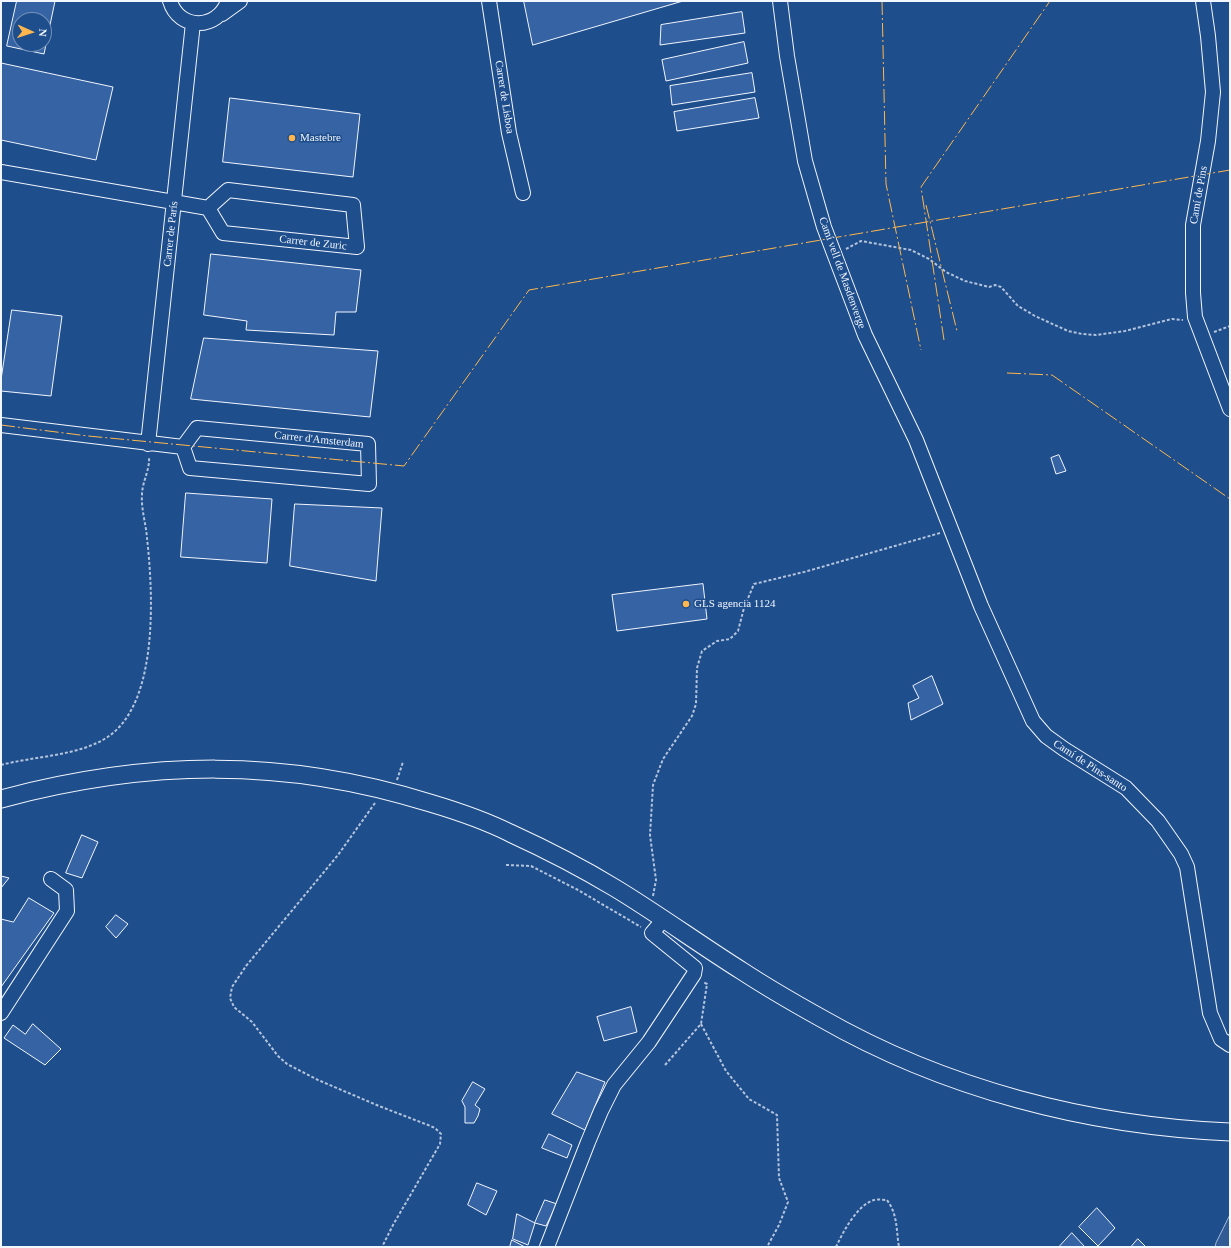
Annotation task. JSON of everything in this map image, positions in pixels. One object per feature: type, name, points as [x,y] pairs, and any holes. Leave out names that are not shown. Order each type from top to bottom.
[{"type":"main road","points":[[1,799],[58,784],[115,774],[173,769],[224,768],[275,771],[305,774],[386,790],[451,810],[508,832],[614,887],[743,972],[824,1020],[882,1050],[939,1074],[1040,1106],[1113,1121],[1158,1127],[1230,1132]]},
{"type":"street","points":[[220,15],[228,1]]},
{"type":"street","points":[[169,3],[180,18],[193,24],[203,24],[212,21],[240,1]]},
{"type":"street","name":"Carrer de Lisboa","points":[[489,1],[509,133],[523,193]]},
{"type":"street","name":"Camí vell de Masdenverge","points":[[780,1],[787,56],[805,161],[824,227],[865,334],[916,440],[951,530]]},
{"type":"street","name":"Camí de Pins","points":[[1203,1],[1209,43],[1212,92],[1208,141],[1193,225],[1195,317],[1230,409]]},
{"type":"street","name":"Carrer de París","points":[[148,444],[193,24]]},
{"type":"street","points":[[1,172],[208,208]]},
{"type":"street","name":"Carrer de Zuric","points":[[228,190],[353,205],[358,248],[223,233],[208,208],[228,190]]},
{"type":"street","points":[[1,425],[148,444],[183,447]]},
{"type":"street","name":"Carrer d'Amsterdam","points":[[197,428],[368,444],[369,484],[190,468],[183,447],[197,428]]},
{"type":"street","name":"Camí de Pins-santo","points":[[951,530],[981,606],[1033,721],[1046,736],[1064,749],[1126,788],[1158,821],[1181,854],[1187,867],[1210,1013],[1221,1039],[1230,1045]]},
{"type":"street","points":[[1,1013],[67,911],[66,890],[51,879]]},
{"type":"street","points":[[547,1247],[593,1129],[614,1085],[649,1042],[694,974],[694,968],[652,933],[664,919]]},
{"type":"path","points":[[843,252],[847,248],[861,241],[911,250],[929,259],[946,272],[965,281],[989,287],[1001,287],[1018,306],[1035,316],[1062,329],[1082,334],[1096,335],[1125,331],[1172,319],[1179,320],[1195,317]]},
{"type":"path","points":[[1201,336],[1230,326]]},
{"type":"path","points":[[1,765],[22,759],[90,746],[108,737],[118,729],[126,719],[135,700],[149,648],[151,619],[150,575],[142,496],[150,462],[148,444]]},
{"type":"path","points":[[653,900],[656,880],[650,835],[652,785],[663,759],[692,716],[696,704],[697,668],[702,651],[717,641],[730,639],[738,631],[744,608],[754,584],[804,572],[951,530]]},
{"type":"path","points":[[382,1247],[393,1225],[440,1144],[441,1134],[435,1128],[318,1080],[287,1064],[278,1056],[252,1022],[234,1006],[230,998],[232,987],[246,966],[338,855],[379,797],[386,790],[403,762]]},
{"type":"path","points":[[506,865],[532,866],[578,890],[652,933]]},
{"type":"path","points":[[665,1065],[701,1024],[707,984],[694,974]]},
{"type":"path","points":[[701,1024],[726,1071],[749,1099],[777,1115],[779,1178],[788,1202],[779,1225],[766,1247]]},
{"type":"path","points":[[836,1247],[855,1214],[874,1200],[887,1200],[894,1209],[898,1228],[899,1247]]},
{"type":"shaded area","points":[[1230,1215],[1230,1247],[1215,1247],[1216,1243]]},
{"type":"building","points":[[17,1],[55,1],[52,15],[52,12],[15,12]]},
{"type":"building","points":[[524,1],[683,1],[533,45]]},
{"type":"building","points":[[742,12],[745,33],[660,45],[661,25]]},
{"type":"building","points":[[12,24],[12,47],[7,46]]},
{"type":"building","points":[[744,42],[748,63],[666,81],[662,60]]},
{"type":"building","points":[[1,63],[113,87],[96,160],[1,140]]},
{"type":"building","points":[[752,73],[755,92],[672,105],[670,86]]},
{"type":"building","name":"Mastebre","points":[[230,98],[360,114],[353,177],[223,162]]},
{"type":"building","points":[[755,98],[759,118],[677,131],[674,112]]},
{"type":"building","points":[[211,254],[361,270],[356,312],[336,312],[334,335],[246,330],[247,321],[204,315]]},
{"type":"building","points":[[12,310],[62,316],[51,396],[1,391],[1,380]]},
{"type":"building","points":[[204,338],[378,351],[370,417],[191,399]]},
{"type":"building","points":[[1059,455],[1066,471],[1056,474],[1051,458]]},
{"type":"building","points":[[186,493],[272,499],[267,563],[181,557]]},
{"type":"building","points":[[295,504],[382,508],[376,581],[290,566]]},
{"type":"building","points":[[703,584],[707,619],[617,631],[612,595]]},
{"type":"building","points":[[932,676],[943,704],[911,720],[908,703],[919,698],[913,686]]},
{"type":"building","points":[[82,835],[98,842],[82,878],[66,873]]},
{"type":"building","points":[[1,876],[9,878],[1,888]]},
{"type":"building","points":[[29,898],[54,913],[1,987],[1,919],[13,922]]},
{"type":"building","points":[[116,915],[128,924],[116,938],[106,927]]},
{"type":"building","points":[[631,1007],[637,1032],[604,1041],[597,1017]]},
{"type":"building","points":[[33,1024],[61,1049],[45,1065],[4,1038],[13,1025],[25,1034]]},
{"type":"building","points":[[577,1072],[605,1082],[585,1130],[552,1114]]},
{"type":"building","points":[[473,1082],[485,1089],[475,1105],[480,1109],[474,1123],[465,1123],[465,1107],[462,1101]]},
{"type":"building","points":[[549,1134],[572,1145],[567,1158],[542,1148]]},
{"type":"building","points":[[477,1183],[497,1191],[486,1215],[468,1205]]},
{"type":"building","points":[[545,1200],[557,1204],[546,1226],[535,1223]]},
{"type":"building","points":[[1097,1208],[1115,1228],[1098,1246],[1079,1227]]},
{"type":"building","points":[[517,1214],[535,1223],[528,1245],[513,1239]]},
{"type":"building","points":[[1072,1233],[1085,1247],[1059,1247]]},
{"type":"building","points":[[1138,1239],[1146,1247],[1131,1247]]},
{"type":"building","points":[[512,1240],[525,1247],[510,1247]]},
{"type":"power","points":[[882,1],[886,184],[921,350]]},
{"type":"power","points":[[944,340],[921,187],[1050,1]]},
{"type":"power","points":[[1,425],[88,436],[404,466],[529,290],[1230,170]]},
{"type":"power","points":[[926,205],[957,331]]},
{"type":"power","points":[[1007,373],[1052,375],[1230,499]]},
{"type":"place","name":"Mastebre","points":[[292,138]]},
{"type":"place","name":"GLS agencia 1124","points":[[686,604]]}]
